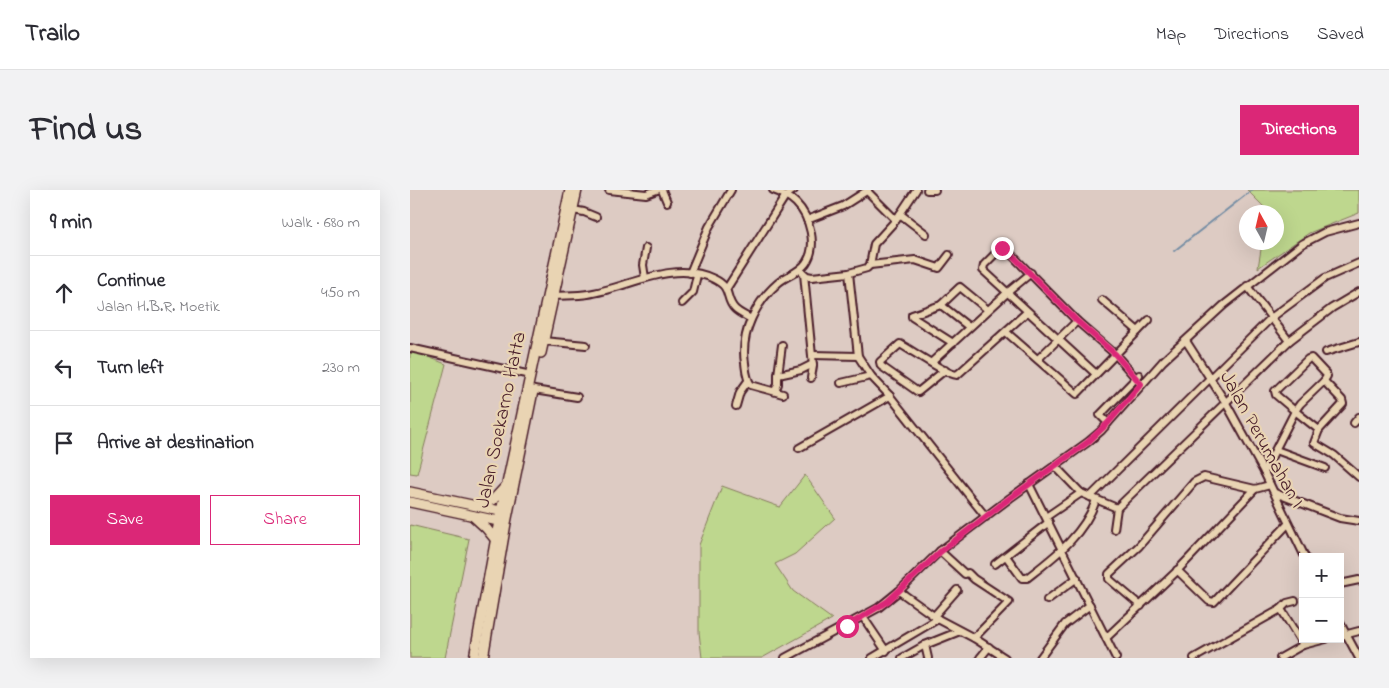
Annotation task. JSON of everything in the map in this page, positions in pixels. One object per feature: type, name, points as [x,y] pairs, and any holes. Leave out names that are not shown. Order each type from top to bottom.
[{"type":"highway","name":"Jalan Soekarno Hatta","points":[[483,658],[505,512],[573,210],[570,190]]},
{"type":"highway","name":"Jalan Soekarno Hatta","points":[[505,512],[507,483],[570,190]]},
{"type":"highway","points":[[476,506],[494,499],[507,483]]},
{"type":"highway","points":[[410,492],[505,512]]},
{"type":"highway","points":[[410,502],[503,522]]},
{"type":"highway","points":[[472,515],[495,539]]},
{"type":"highway","name":"Jalan Soekarno Hatta","points":[[474,658],[495,539],[503,522]]},
{"type":"street","points":[[609,190],[646,194],[657,190]]},
{"type":"street","points":[[662,190],[667,202]]},
{"type":"street","points":[[682,303],[692,292],[694,274],[709,227],[731,190]]},
{"type":"street","points":[[773,190],[786,195],[797,204],[807,220],[811,235],[811,247],[802,272],[813,364],[811,378]]},
{"type":"street","points":[[727,288],[786,195],[794,190]]},
{"type":"street","points":[[870,265],[874,244],[898,217],[916,190]]},
{"type":"street","points":[[927,190],[935,190]]},
{"type":"street","points":[[807,220],[849,203],[867,191],[898,217],[926,234]]},
{"type":"street","points":[[573,210],[596,216]]},
{"type":"street","points":[[784,658],[878,608],[940,552],[1088,442],[1108,423],[1143,382],[1224,305],[1308,240],[1325,232],[1359,223]]},
{"type":"street","points":[[645,278],[643,265],[646,248]]},
{"type":"street","points":[[1096,374],[1059,338],[1027,312],[983,268],[1001,248],[1006,249],[1077,321],[1115,354],[1143,382]]},
{"type":"street","points":[[802,272],[812,278],[849,273],[862,270],[870,265],[916,260],[939,268],[949,255]]},
{"type":"street","points":[[1006,556],[1024,579],[1063,550],[1081,529],[1093,499],[1271,318],[1325,278],[1359,263]]},
{"type":"street","points":[[783,394],[756,387],[748,381],[743,348],[751,319],[761,303],[778,283],[802,272]]},
{"type":"street","points":[[849,273],[858,356],[986,517]]},
{"type":"street","points":[[932,362],[952,342],[1031,273]]},
{"type":"street","points":[[553,296],[588,294],[645,278],[669,274],[694,274],[714,279],[727,288],[731,303],[736,310],[751,319]]},
{"type":"street","points":[[1248,286],[1289,342]]},
{"type":"street","points":[[952,342],[912,316],[912,314],[940,305],[961,287],[988,310]]},
{"type":"street","points":[[1114,529],[1116,508],[1289,342],[1336,305],[1359,292]]},
{"type":"street","points":[[1102,300],[1138,331]]},
{"type":"street","points":[[940,305],[969,327]]},
{"type":"street","points":[[945,370],[918,392],[881,366],[880,362],[900,344],[957,375],[1027,312]]},
{"type":"street","points":[[1006,332],[1076,394],[1149,320]]},
{"type":"street","points":[[1038,359],[1077,321]]},
{"type":"street","points":[[544,341],[586,345]]},
{"type":"street","name":"Jalan Perumahan I","points":[[1186,341],[1226,403],[1275,493],[1303,553]]},
{"type":"street","points":[[1326,352],[1359,342]]},
{"type":"street","points":[[775,391],[778,384],[782,345]]},
{"type":"street","points":[[410,348],[531,375]]},
{"type":"street","points":[[812,355],[858,356]]},
{"type":"street","points":[[1264,472],[1295,412],[1300,404],[1324,380],[1326,374],[1310,358],[1276,390],[1276,394],[1295,412],[1319,430]]},
{"type":"street","points":[[778,375],[801,370],[813,364]]},
{"type":"street","points":[[1108,423],[1100,415],[1135,375]]},
{"type":"street","points":[[842,383],[872,376]]},
{"type":"street","points":[[1324,380],[1342,400],[1343,404],[1319,430],[1314,443],[1334,455],[1359,477]]},
{"type":"street","points":[[736,406],[740,392],[748,381]]},
{"type":"street","points":[[534,390],[577,397]]},
{"type":"street","points":[[799,448],[890,396]]},
{"type":"street","points":[[1354,423],[1359,417]]},
{"type":"street","points":[[1276,450],[1325,468]]},
{"type":"street","points":[[1055,466],[1081,493],[1116,508]]},
{"type":"street","points":[[1142,606],[1109,579],[1108,576],[1144,540],[1194,482],[1200,478],[1206,478],[1254,489],[1270,485]]},
{"type":"street","points":[[1029,484],[1116,658]]},
{"type":"street","points":[[1106,638],[1142,606],[1254,489]]},
{"type":"street","points":[[995,564],[1081,493]]},
{"type":"street","points":[[1275,493],[1340,518],[1359,521]]},
{"type":"street","points":[[1177,570],[1209,602],[1214,602],[1288,524]]},
{"type":"street","points":[[940,552],[965,574],[968,573],[974,579],[1010,602],[974,638]]},
{"type":"street","points":[[1047,600],[1077,578]]},
{"type":"street","points":[[1344,583],[1359,580]]},
{"type":"street","points":[[872,658],[936,618],[957,590]]},
{"type":"street","points":[[899,591],[936,618],[974,638],[1004,658]]},
{"type":"street","points":[[1194,658],[1295,601]]},
{"type":"street","points":[[1040,658],[1065,624],[1090,605]]},
{"type":"street","points":[[1280,609],[1303,645]]},
{"type":"street","points":[[863,617],[886,651]]},
{"type":"street","points":[[902,658],[925,645],[960,631]]},
{"type":"street","points":[[1359,631],[1344,635],[1359,658]]},
{"type":"street","points":[[1280,658],[1303,645],[1311,643]]},
{"type":"street","points":[[925,645],[928,658]]},
{"type":"street","points":[[980,658],[989,647]]},
{"type":"green space","points":[[1247,190],[1359,190],[1359,213],[1309,233],[1258,268],[1261,250],[1284,250],[1284,205],[1262,205]]},
{"type":"green space","points":[[410,350],[446,364],[417,474],[410,473]]},
{"type":"green space","points":[[805,475],[835,518],[795,554],[775,564],[793,591],[832,619],[762,658],[702,658],[699,632],[699,545],[722,486],[780,507]]},
{"type":"green space","points":[[410,525],[469,539],[445,658],[410,658]]},
{"type":"waterway","points":[[1174,251],[1252,190]]},
{"type":"route","points":[[847,626],[888,601],[940,552],[1010,498],[1095,437],[1141,384],[1115,354],[1077,321],[1006,249],[1002,248]]}]
